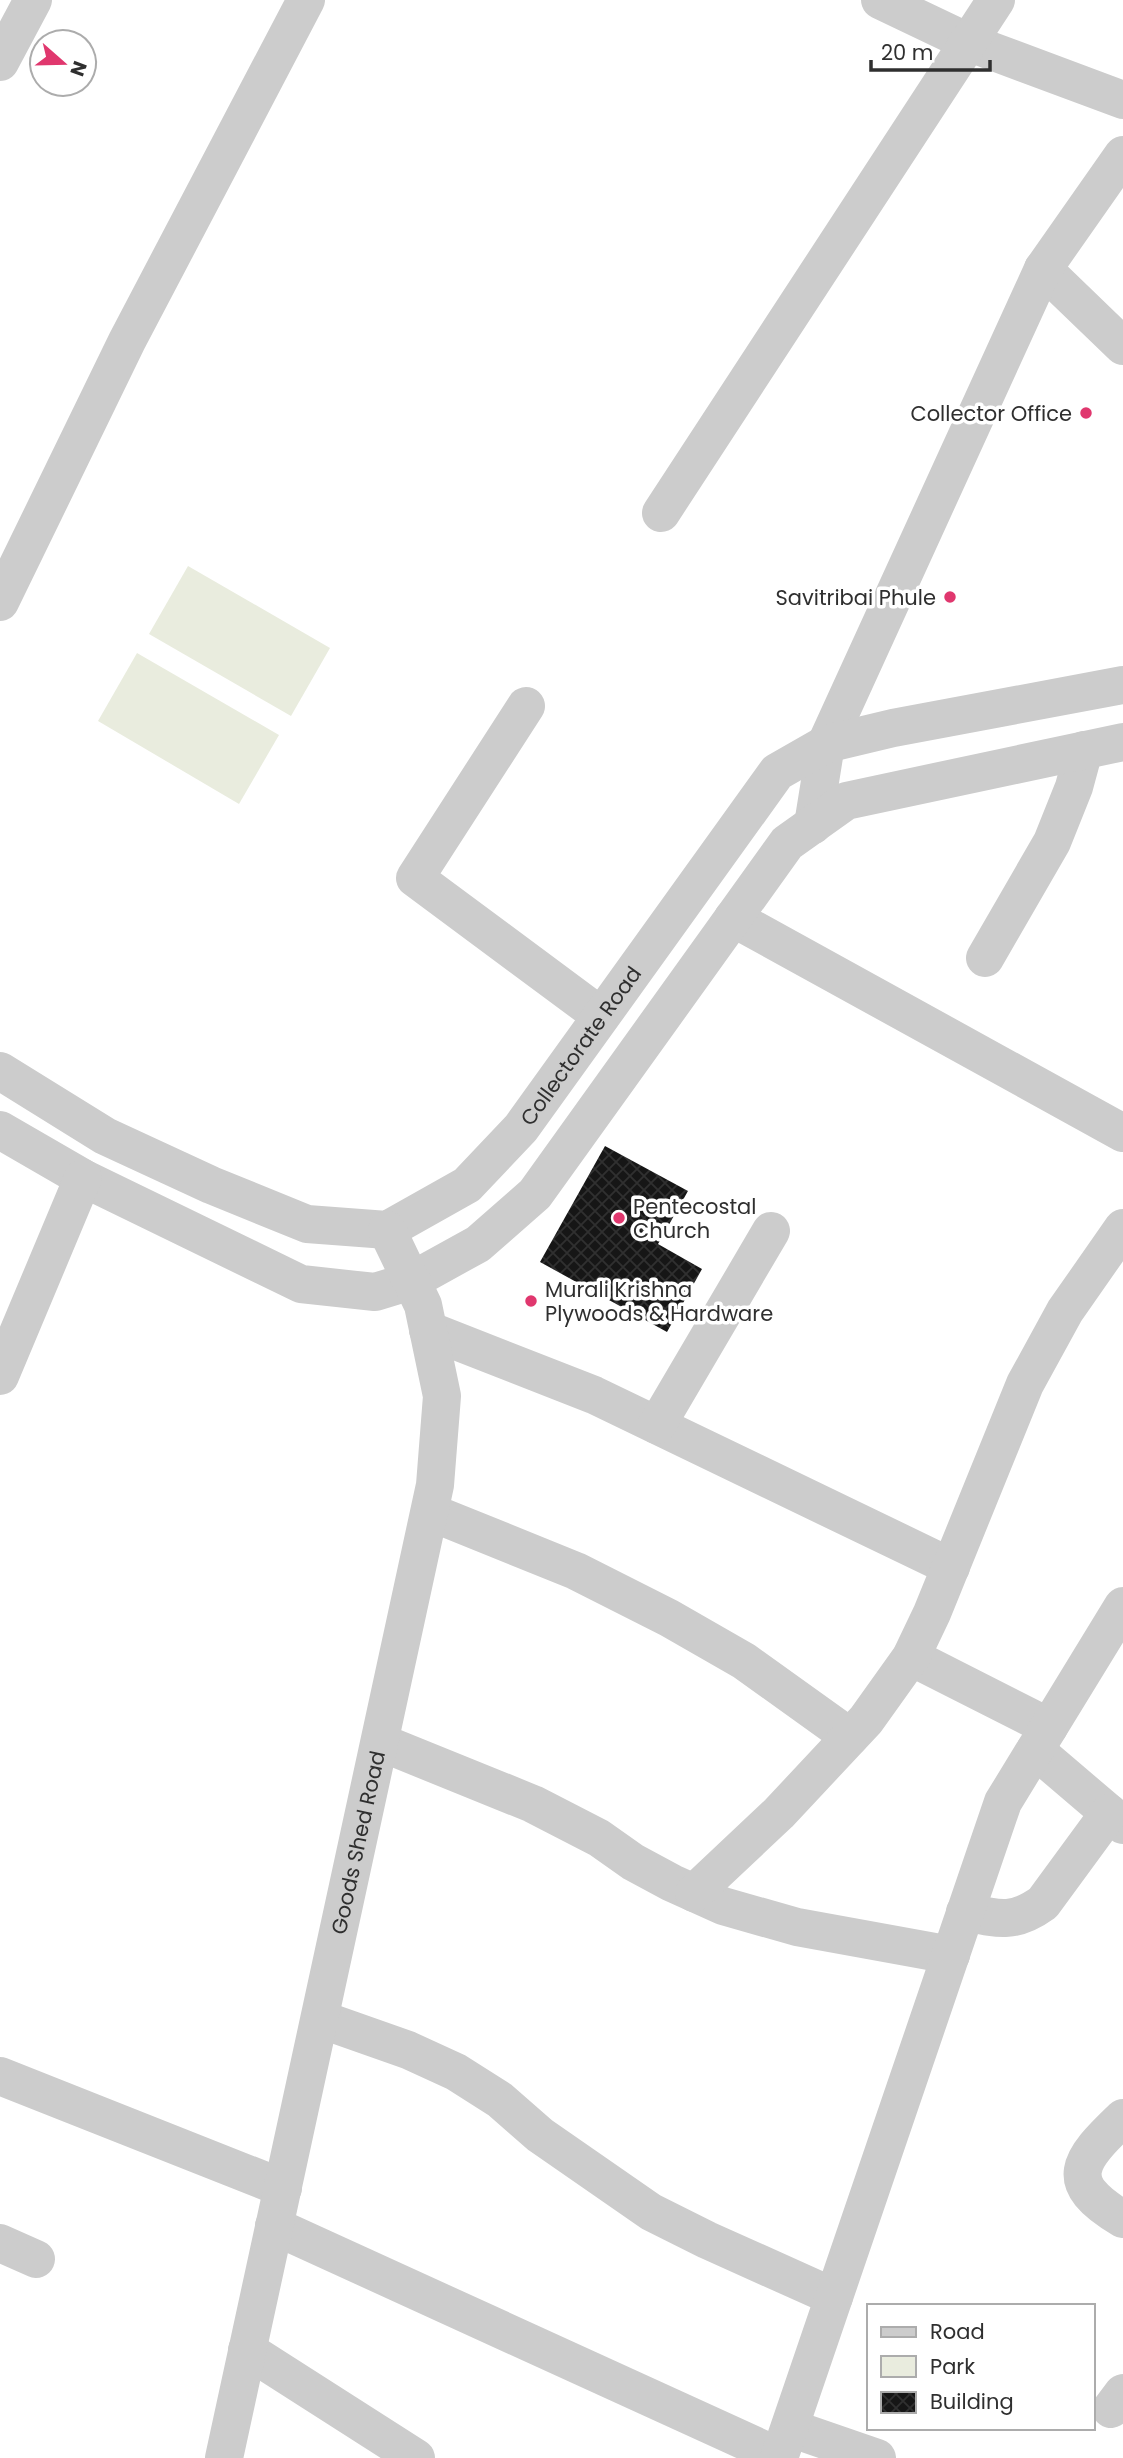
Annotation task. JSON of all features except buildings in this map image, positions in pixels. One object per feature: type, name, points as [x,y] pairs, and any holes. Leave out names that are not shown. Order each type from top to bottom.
[{"type":"street","points":[[0,62],[33,0]]},
{"type":"street","points":[[0,602],[127,341],[306,0]]},
{"type":"street","points":[[880,0],[970,43],[1123,100]]},
{"type":"street","points":[[661,513],[996,0]]},
{"type":"street","points":[[813,825],[826,744],[1043,269],[1123,155]]},
{"type":"street","points":[[1043,269],[1123,346]]},
{"type":"street","name":"Collectorate Road","points":[[387,1230],[467,1185],[521,1128],[777,772],[826,744],[893,728],[1123,685]]},
{"type":"street","points":[[526,706],[415,878],[601,1016]]},
{"type":"street","points":[[0,1130],[83,1178],[301,1284],[375,1292],[411,1281],[478,1244],[535,1194],[787,843],[846,801],[1123,742]]},
{"type":"street","points":[[985,958],[1052,842],[1074,787],[1084,750]]},
{"type":"street","points":[[733,918],[1123,1133]]},
{"type":"street","points":[[0,1070],[105,1136],[211,1185],[307,1224],[387,1230]]},
{"type":"street","points":[[0,1376],[83,1178]]},
{"type":"street","points":[[694,1893],[779,1813],[866,1720],[911,1657],[951,1567],[1025,1384],[1065,1311],[1123,1228]]},
{"type":"street","name":"Goods Shed Road","points":[[224,2458],[435,1485],[442,1396],[423,1304],[387,1230]]},
{"type":"street","points":[[657,1425],[771,1231]]},
{"type":"street","points":[[428,1330],[594,1395],[951,1567]]},
{"type":"street","points":[[430,1512],[576,1571],[669,1618],[744,1661],[850,1737]]},
{"type":"street","points":[[783,2448],[1003,1802],[1123,1606]]},
{"type":"street","points":[[911,1657],[1042,1739],[1116,1819],[1043,1903],[1030,1913],[1016,1918],[999,1919],[965,1912]]},
{"type":"street","points":[[380,1742],[533,1804],[599,1838],[633,1862],[723,1906],[797,1927],[951,1955]]},
{"type":"street","points":[[320,2019],[408,2050],[456,2072],[500,2100],[540,2135],[651,2212],[834,2297]]},
{"type":"street","points":[[0,2076],[283,2188]]},
{"type":"street","points":[[1123,2118],[1086,2158],[1082,2171],[1084,2184],[1093,2198],[1123,2219]]},
{"type":"street","points":[[274,2226],[783,2448],[877,2458]]},
{"type":"street","points":[[0,2243],[36,2259]]},
{"type":"street","points":[[247,2350],[415,2458]]},
{"type":"green space","points":[[188,566],[330,648],[291,716],[149,634]]},
{"type":"green space","points":[[137,653],[279,735],[239,804],[98,721]]},
{"type":"place","name":"Collector Office","points":[[1086,413]]},
{"type":"place","name":"Savitribai Phule","points":[[950,597]]},
{"type":"place","name":"Pentecostal Church","points":[[619,1218]]},
{"type":"place","name":"Murali Krishna Plywoods & Hardware","points":[[531,1301]]}]
